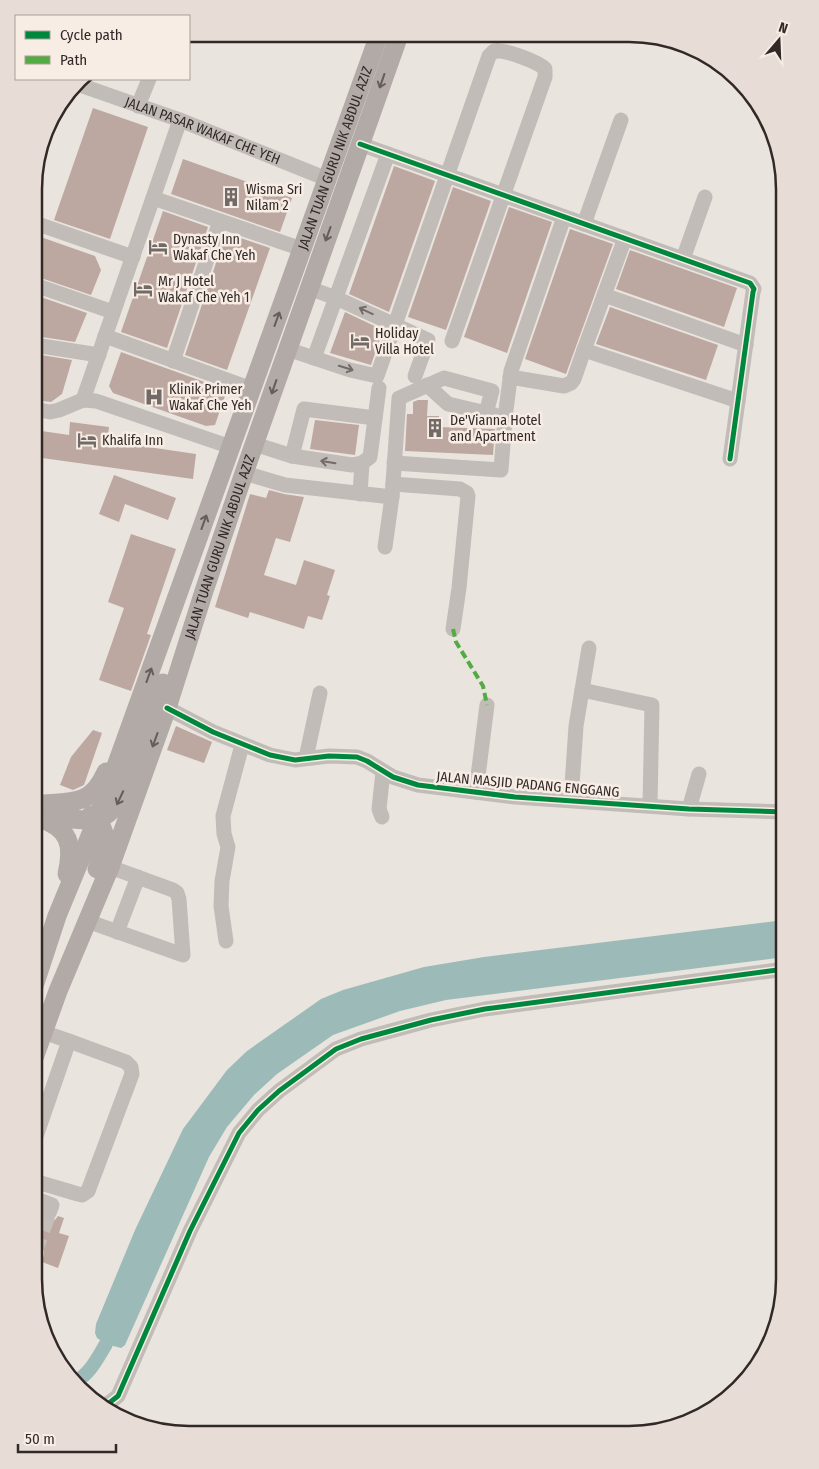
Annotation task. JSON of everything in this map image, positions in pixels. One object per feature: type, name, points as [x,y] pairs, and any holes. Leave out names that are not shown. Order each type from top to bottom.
[{"type":"main road","name":"JALAN TUAN GURU NIK ABDUL AZIZ","points":[[42,960],[57,916],[97,819],[139,704],[376,42]]},
{"type":"main road","name":"JALAN TUAN GURU NIK ABDUL AZIZ","points":[[42,1037],[58,990],[110,867],[167,708],[204,590],[244,473],[396,42]]},
{"type":"main road","points":[[97,819],[108,814],[121,797],[148,719],[204,590]]},
{"type":"main road","points":[[42,808],[72,802],[94,793],[102,782],[139,704]]},
{"type":"main road","points":[[42,809],[81,810],[89,812],[97,819],[105,835],[104,845],[58,990]]},
{"type":"main road","points":[[42,814],[62,829],[70,847],[70,859],[57,916]]},
{"type":"street","points":[[254,444],[292,456],[352,465],[362,463],[370,457],[378,382],[395,325],[489,58],[494,51],[502,51],[540,64],[546,73],[452,340]]},
{"type":"street","points":[[138,106],[148,80]]},
{"type":"street","name":"JALAN PASAR WAKAF CHE YEH","points":[[85,87],[180,120],[327,179]]},
{"type":"street","points":[[84,400],[180,120]]},
{"type":"street","points":[[584,224],[621,120]]},
{"type":"street","points":[[360,144],[747,282],[752,286],[754,292],[730,459]]},
{"type":"street","points":[[314,358],[388,154]]},
{"type":"street","points":[[683,259],[705,197]]},
{"type":"street","points":[[153,198],[302,249]]},
{"type":"street","points":[[394,463],[502,470],[505,418],[510,378],[564,217]]},
{"type":"street","points":[[173,360],[220,222]]},
{"type":"street","points":[[42,225],[133,257]]},
{"type":"street","points":[[510,378],[564,386],[571,383],[625,238]]},
{"type":"street","points":[[42,287],[114,312]]},
{"type":"street","points":[[309,288],[336,298],[428,340],[421,381]]},
{"type":"street","points":[[604,295],[746,345]]},
{"type":"street","points":[[105,336],[252,389]]},
{"type":"street","points":[[42,347],[99,355]]},
{"type":"street","points":[[288,349],[350,370],[378,382]]},
{"type":"street","points":[[584,350],[738,402]]},
{"type":"street","points":[[385,547],[392,490],[399,398],[421,381],[444,378],[492,391],[486,413]]},
{"type":"street","points":[[421,381],[448,404],[505,418]]},
{"type":"street","points":[[42,410],[50,412],[59,410],[84,400],[107,404],[231,447]]},
{"type":"street","points":[[292,456],[304,409],[375,418]]},
{"type":"street","points":[[360,494],[362,463]]},
{"type":"street","points":[[244,473],[284,485],[360,494],[392,490],[460,489],[467,493],[459,588],[453,629]]},
{"type":"street","points":[[572,800],[576,726],[589,648]]},
{"type":"street","points":[[582,690],[652,706],[650,805]]},
{"type":"street","points":[[306,758],[320,693]]},
{"type":"street","points":[[476,792],[487,705]]},
{"type":"street","name":"JALAN MASJID PADANG ENGGANG","points":[[167,708],[242,745],[270,755],[295,760],[344,756],[357,757],[403,782],[418,785],[515,797],[689,809],[776,812]]},
{"type":"street","points":[[226,942],[221,906],[222,881],[228,847],[224,834],[223,816],[242,745]]},
{"type":"street","points":[[382,817],[379,809],[383,772]]},
{"type":"street","points":[[689,809],[698,774]]},
{"type":"street","points":[[87,921],[183,955],[180,899],[177,893],[110,867]]},
{"type":"street","points":[[118,932],[138,877]]},
{"type":"street","points":[[110,1403],[118,1396],[190,1231],[239,1134],[258,1110],[279,1091],[336,1049],[361,1039],[430,1020],[484,1009],[776,970]]},
{"type":"street","points":[[42,1183],[82,1195],[88,1191],[132,1074],[131,1066],[126,1062],[44,1032]]},
{"type":"street","points":[[42,1120],[70,1041]]},
{"type":"street","points":[[42,1201],[52,1205],[49,1213]]},
{"type":"water","points":[[776,921],[776,958],[446,1000],[400,1011],[333,1035],[277,1074],[254,1095],[227,1127],[209,1157],[125,1345],[121,1348],[106,1344],[97,1338],[95,1333],[96,1324],[135,1230],[183,1129],[227,1070],[247,1051],[321,999],[343,990],[424,967],[484,957]]},
{"type":"building","points":[[93,108],[148,127],[110,239],[54,220]]},
{"type":"building","name":"Wisma Sri Nilam 2","points":[[183,159],[292,198],[280,232],[171,194]]},
{"type":"building","points":[[394,166],[435,181],[389,312],[349,294]]},
{"type":"building","points":[[453,187],[491,201],[446,330],[408,317]]},
{"type":"building","points":[[509,207],[552,222],[507,353],[464,337]]},
{"type":"building","points":[[163,211],[208,227],[167,348],[121,332]]},
{"type":"building","points":[[570,229],[613,244],[566,374],[525,359]]},
{"type":"building","points":[[226,233],[270,248],[227,370],[185,355]]},
{"type":"building","points":[[42,237],[95,256],[101,270],[91,295],[42,278]]},
{"type":"building","points":[[630,250],[737,288],[724,327],[616,289]]},
{"type":"building","points":[[42,297],[87,313],[75,342],[42,337]]},
{"type":"building","points":[[610,307],[718,345],[706,380],[596,344]]},
{"type":"building","name":"Holiday Villa Hotel","points":[[345,312],[383,330],[371,365],[330,353]]},
{"type":"building","points":[[121,352],[227,390],[215,425],[206,426],[113,393],[109,386]]},
{"type":"building","points":[[42,355],[72,360],[62,394],[51,402],[42,401]]},
{"type":"building","name":"De'Vianna Hotel and Apartment","points":[[428,400],[427,416],[439,416],[439,427],[495,429],[493,455],[405,451],[407,414],[413,414],[413,402]]},
{"type":"building","points":[[315,420],[359,425],[355,455],[310,449]]},
{"type":"building","points":[[70,422],[109,427],[107,441],[196,454],[193,479],[42,458],[42,431],[69,435]]},
{"type":"building","points":[[114,475],[176,498],[168,520],[125,504],[119,522],[99,514]]},
{"type":"building","points":[[269,490],[304,497],[290,542],[276,538],[264,575],[296,585],[304,560],[335,570],[327,595],[330,596],[322,620],[308,616],[304,629],[250,612],[248,618],[215,607],[250,494],[266,498]]},
{"type":"building","points":[[131,534],[176,549],[147,634],[151,635],[131,691],[99,680],[124,608],[108,602]]},
{"type":"building","points":[[176,726],[212,742],[204,763],[167,750]]},
{"type":"building","points":[[93,730],[102,733],[84,785],[73,790],[60,785],[71,757]]},
{"type":"building","points":[[58,1216],[64,1218],[59,1233],[69,1236],[58,1268],[42,1262],[44,1249],[42,1246],[42,1219],[46,1222],[55,1220]]},
{"type":"waterway","points":[[80,1378],[89,1371],[106,1344]]},
{"type":"tunnel","points":[[42,1232],[49,1213]]},
{"type":"marked path","points":[[453,629],[456,642],[483,686],[487,705]]},
{"type":"cycle path","points":[[360,144],[750,283],[754,289],[730,459]]},
{"type":"cycle path","points":[[167,708],[213,732],[270,755],[295,760],[329,756],[357,757],[393,777],[418,785],[515,797],[689,809],[776,812]]},
{"type":"cycle path","points":[[110,1403],[118,1396],[190,1231],[239,1133],[258,1110],[279,1091],[336,1049],[361,1039],[431,1020],[485,1009],[776,970]]},
{"type":"place","name":"Wisma Sri Nilam 2","points":[[231,197]]},
{"type":"place","name":"Dynasty Inn Wakaf Che Yeh","points":[[158,247]]},
{"type":"place","name":"Mr J Hotel Wakaf Che Yeh 1","points":[[143,289]]},
{"type":"place","name":"Holiday Villa Hotel","points":[[360,341]]},
{"type":"place","name":"Klinik Primer Wakaf Che Yeh","points":[[154,397]]},
{"type":"place","name":"De'Vianna Hotel and Apartment","points":[[435,428]]},
{"type":"place","name":"Khalifa Inn","points":[[87,440]]}]
